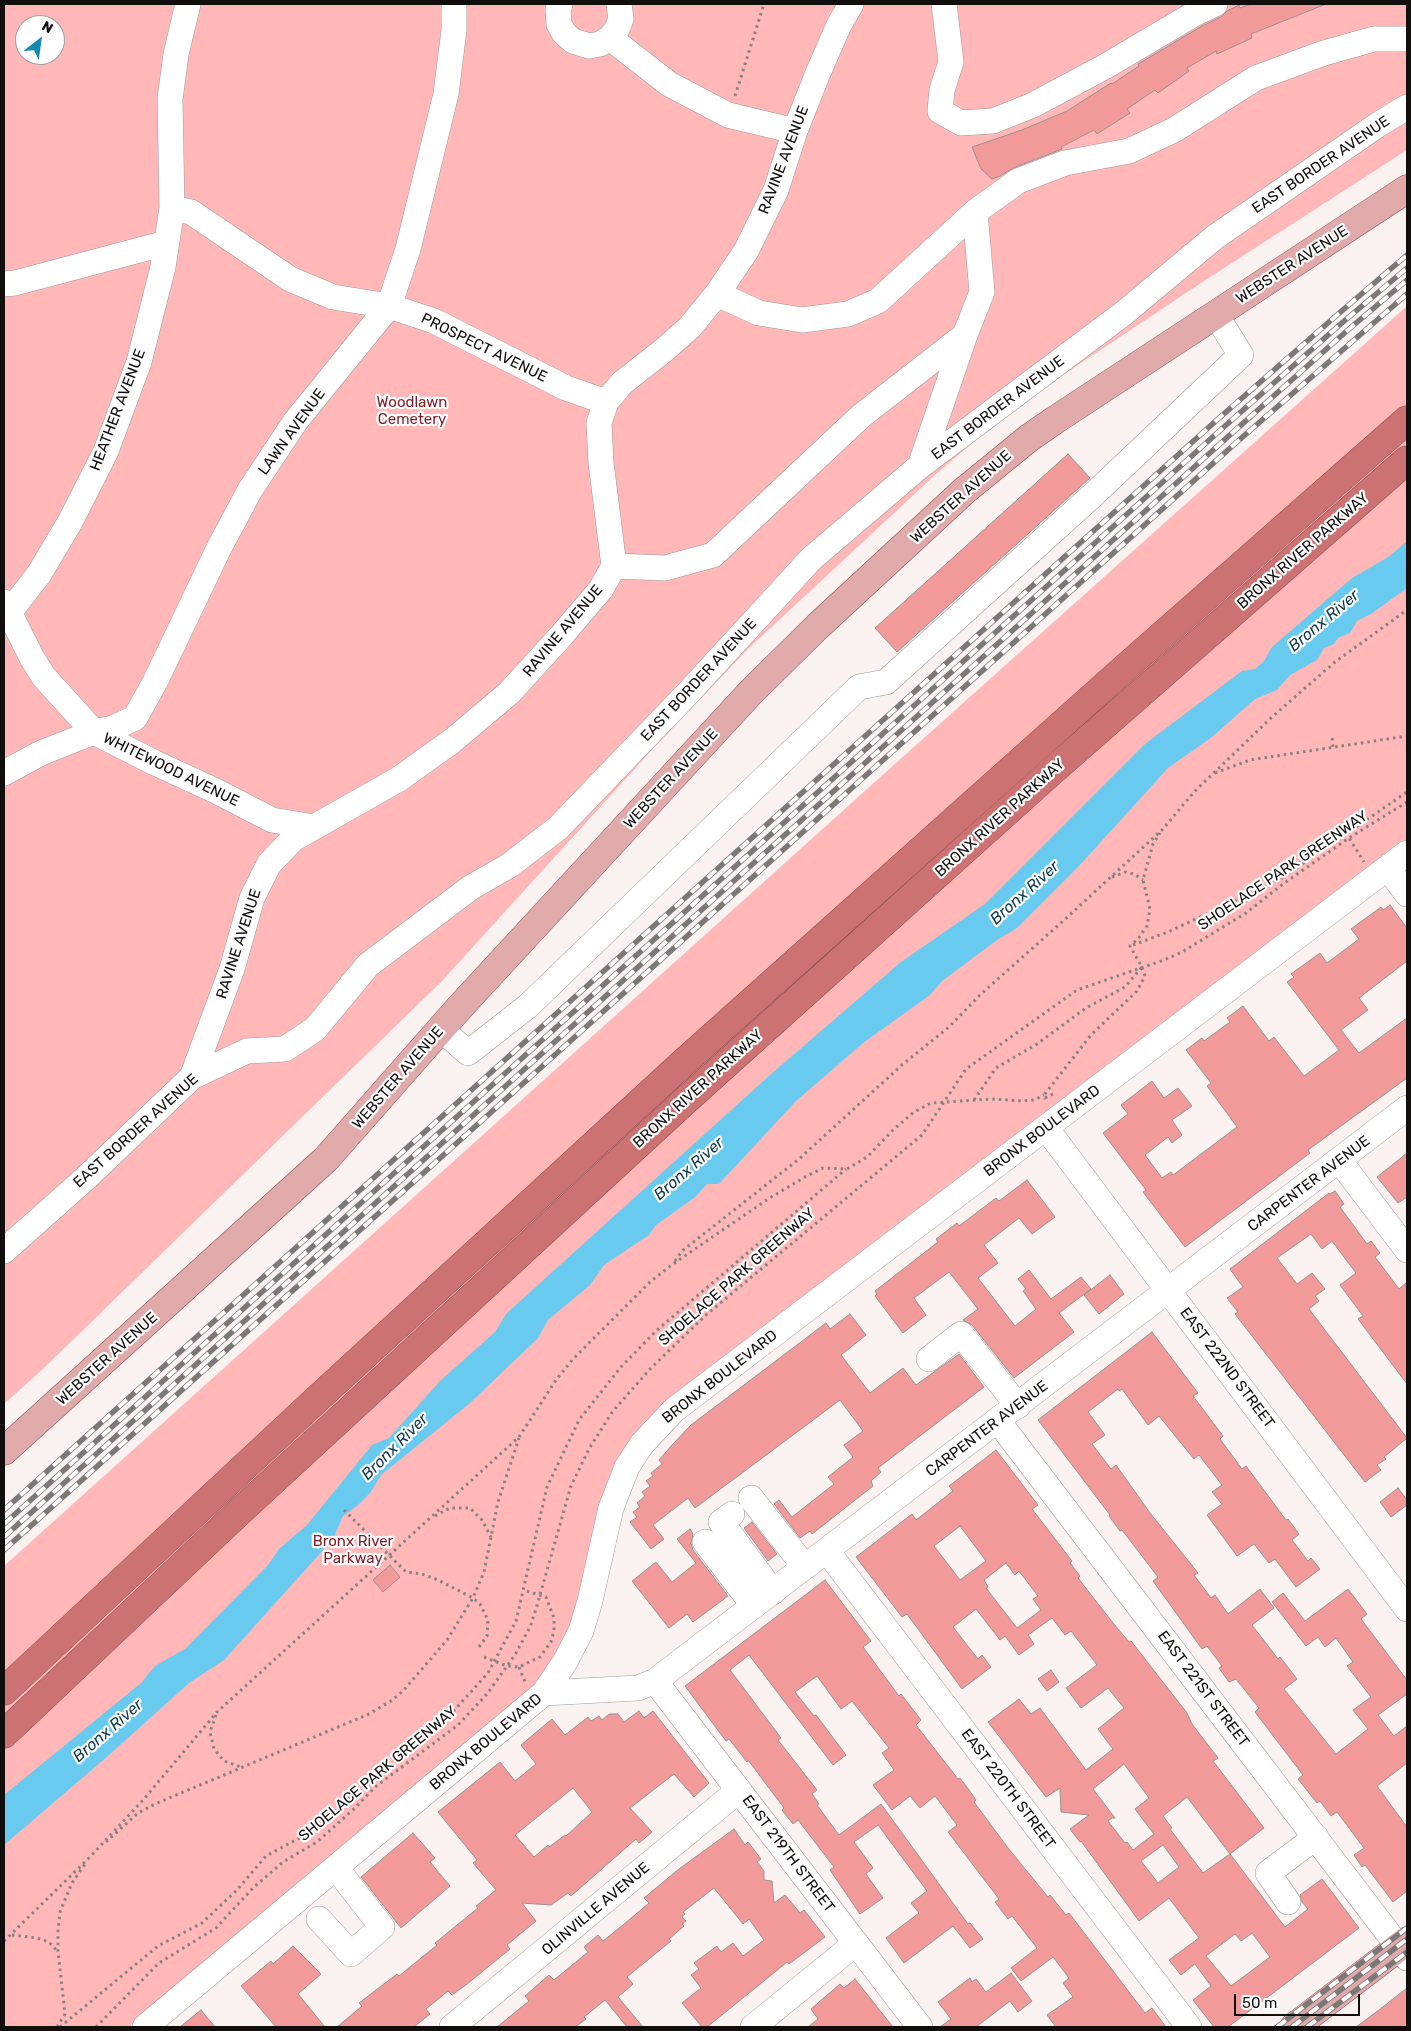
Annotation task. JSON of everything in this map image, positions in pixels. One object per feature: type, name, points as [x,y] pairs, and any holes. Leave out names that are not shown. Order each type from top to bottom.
[{"type":"highway","name":"BRONX RIVER PARKWAY","points":[[4,1691],[357,1362],[683,1063],[1111,680],[1407,420]]},
{"type":"highway","name":"BRONX RIVER PARKWAY","points":[[4,1734],[238,1513],[686,1100],[1051,772],[1407,460]]},
{"type":"main road","name":"WEBSTER AVENUE","points":[[4,1451],[326,1159],[441,1029],[751,692],[818,626],[939,514],[1029,438],[1407,189]]},
{"type":"main road","points":[[1294,2027],[1405,1949]]},
{"type":"street","points":[[172,208],[170,99],[176,54],[188,4]]},
{"type":"street","name":"LAWN AVENUE","points":[[4,772],[41,753],[94,732],[113,728],[135,718],[155,682],[219,548],[250,490],[295,422],[389,306],[408,249],[446,94],[454,30],[454,4]]},
{"type":"street","name":"RAVINE AVENUE","points":[[192,1077],[232,969],[252,898],[269,864],[293,839],[399,779],[452,742],[509,693],[601,589],[614,566],[601,463],[599,423],[606,402],[622,383],[690,327],[717,294],[746,251],[776,190],[795,131],[835,33],[851,4]]},
{"type":"street","points":[[944,4],[951,62],[942,90],[940,111],[962,123],[993,120],[1033,105],[1106,66],[1194,14],[1216,4]]},
{"type":"street","points":[[553,6],[564,33],[573,41],[589,46],[600,44],[610,38],[617,29],[621,19],[623,5]]},
{"type":"street","points":[[610,38],[669,84],[728,115],[795,131]]},
{"type":"street","points":[[717,294],[760,313],[802,320],[848,314],[878,301],[975,212],[1018,181],[1065,163],[1129,151],[1174,130],[1256,78],[1324,53],[1374,39],[1407,39]]},
{"type":"street","name":"EAST BORDER AVENUE","points":[[4,1251],[192,1077],[247,1051],[285,1049],[315,1029],[368,965],[470,888],[510,866],[558,828],[688,693],[811,558],[920,466],[1124,313],[1215,237],[1378,124],[1407,107]]},
{"type":"street","name":"HEATHER AVENUE","points":[[6,611],[39,574],[70,522],[106,451],[139,362],[162,267],[172,208]]},
{"type":"street","name":"PROSPECT AVENUE","points":[[172,208],[192,212],[290,279],[333,297],[389,306],[434,321],[566,388],[606,402]]},
{"type":"street","points":[[920,466],[965,335],[982,292],[975,212]]},
{"type":"street","points":[[4,284],[15,283],[166,243]]},
{"type":"street","points":[[441,1029],[468,1053],[528,1006],[859,687],[886,682],[1094,494],[1241,355],[1216,315]]},
{"type":"street","points":[[614,566],[665,568],[713,555],[861,416],[965,335]]},
{"type":"street","name":"WHITEWOOD AVENUE","points":[[6,611],[44,677],[94,732],[272,820],[314,827]]},
{"type":"street","name":"BRONX BOULEVARD","points":[[145,2027],[544,1693],[565,1662],[581,1631],[616,1493],[627,1467],[652,1432],[686,1399],[1407,853]]},
{"type":"street","points":[[1388,868],[1407,894]]},
{"type":"street","name":"CARPENTER AVENUE","points":[[544,1693],[638,1688],[656,1681],[1407,1108]]},
{"type":"street","name":"EAST 222ND STREET","points":[[1046,1128],[1407,1608]]},
{"type":"street","points":[[1339,1160],[1407,1250]]},
{"type":"street","points":[[929,1359],[961,1334],[1018,1406]]},
{"type":"street","name":"EAST 221ST STREET","points":[[998,1421],[1316,1837],[1405,1949]]},
{"type":"street","points":[[729,1519],[805,1567]]},
{"type":"street","points":[[729,1519],[721,1522],[763,1599]]},
{"type":"street","points":[[729,1519],[763,1599]]},
{"type":"street","name":"EAST 220TH STREET","points":[[827,1551],[1189,2027]]},
{"type":"street","name":"EAST 219TH STREET","points":[[656,1681],[920,2027]]},
{"type":"street","name":"OLINVILLE AVENUE","points":[[452,2027],[739,1790]]},
{"type":"street","points":[[1288,1902],[1268,1873],[1316,1837]]},
{"type":"street","points":[[319,1919],[351,1954],[382,1927],[336,1868]]},
{"type":"street","points":[[753,2027],[856,1943]]},
{"type":"path","points":[[728,115],[764,4]]},
{"type":"path","points":[[673,1264],[682,1251],[799,1159],[902,1065],[949,1027],[981,994],[1062,922],[1162,828],[1212,774],[1272,717],[1335,662],[1407,610]]},
{"type":"path","points":[[1212,774],[1250,760],[1407,736]]},
{"type":"path","points":[[1332,738],[1333,747]]},
{"type":"path","points":[[1130,946],[1168,932],[1279,880],[1407,792]]},
{"type":"path","name":"SHOELACE PARK GREENWAY","points":[[96,2027],[159,1963],[216,1928],[253,1888],[283,1862],[318,1842],[375,1787],[458,1725],[487,1694],[516,1655],[530,1627],[571,1486],[589,1449],[613,1411],[651,1368],[706,1315],[922,1135],[966,1069],[1077,990],[1182,952],[1246,913],[1283,884],[1349,838],[1407,802]]},
{"type":"path","points":[[1130,946],[1138,939],[1147,926],[1150,909],[1143,880],[1153,844],[1162,828]]},
{"type":"path","points":[[1346,833],[1349,838]]},
{"type":"path","points":[[1108,878],[1126,872],[1134,874],[1143,880]]},
{"type":"path","points":[[1044,1095],[1091,1035],[1137,991],[1145,976],[1130,946]]},
{"type":"path","points":[[974,1100],[996,1068],[1037,1044],[1086,1008],[1125,987],[1142,967]]},
{"type":"path","name":"SHOELACE PARK GREENWAY","points":[[59,2027],[158,1946],[202,1923],[237,1890],[266,1856],[307,1834],[390,1762],[450,1715],[488,1673],[516,1621],[547,1487],[578,1420],[621,1366],[656,1331],[847,1168],[867,1157],[892,1130],[914,1112],[931,1104],[943,1102],[1008,1099],[1023,1102],[1034,1100],[1044,1095],[1045,1098],[1054,1094]]},
{"type":"path","points":[[4,1941],[90,1857],[144,1799],[217,1712],[519,1437],[556,1380],[573,1359],[651,1282],[673,1264],[805,1177],[823,1168],[847,1168]]},
{"type":"path","points":[[59,2027],[65,2014],[58,1951],[60,1912],[72,1883],[90,1857],[138,1813],[155,1804],[321,1736],[391,1701],[447,1640],[473,1598],[484,1572],[498,1502],[519,1437]]},
{"type":"path","points":[[431,1517],[450,1508],[470,1508],[482,1520],[491,1538]]},
{"type":"path","points":[[344,1510],[406,1572],[422,1574],[438,1580],[473,1598],[480,1604],[488,1620],[487,1636],[479,1647]]},
{"type":"path","points":[[484,1657],[507,1666],[525,1665],[540,1657],[551,1642],[554,1618],[546,1597],[523,1590]]},
{"type":"path","points":[[217,1712],[210,1732],[214,1749],[224,1761],[241,1768]]},
{"type":"path","points":[[12,1935],[37,1938],[49,1942],[58,1951]]},
{"type":"green space","name":"Woodlawn Cemetery","points":[[4,4],[1407,4],[1407,150],[1204,281],[1015,407],[936,474],[748,649],[652,750],[442,981],[44,1368],[4,1404]]},
{"type":"green space","name":"Bronx River Parkway","points":[[1407,306],[1407,842],[686,1388],[594,1526],[574,1615],[563,1642],[536,1687],[438,1771],[129,2027],[4,2027],[4,1566]]},
{"type":"water","name":"Bronx River","points":[[1407,541],[1407,588],[1371,614],[1357,621],[1350,633],[1338,638],[1334,644],[1324,648],[1317,660],[1290,675],[1277,690],[1255,699],[1212,737],[1168,768],[1079,866],[1017,928],[997,940],[942,981],[930,995],[863,1043],[796,1101],[719,1184],[707,1184],[694,1198],[656,1225],[649,1235],[604,1265],[590,1285],[548,1320],[538,1338],[470,1403],[381,1475],[370,1493],[343,1516],[333,1539],[224,1660],[189,1683],[4,1845],[4,1795],[141,1683],[155,1666],[185,1649],[268,1565],[279,1549],[307,1525],[372,1445],[389,1438],[440,1381],[495,1332],[507,1313],[770,1075],[901,962],[985,904],[1145,744],[1242,671],[1255,669],[1264,661],[1272,647],[1352,578],[1390,556]]},
{"type":"building","points":[[1251,4],[1326,4],[1251,34],[1252,38],[1217,54],[1216,51],[1187,68],[1189,71],[1158,93],[1155,90],[1127,109],[1130,113],[1097,134],[1094,130],[1061,147],[1062,149],[1013,168],[992,179],[981,169],[972,147],[1022,130],[1067,111],[1112,84],[1139,66],[1138,64],[1202,26],[1221,17],[1227,11],[1239,5],[1240,8]]},
{"type":"building","points":[[1068,454],[1090,478],[897,652],[875,628]]},
{"type":"building","points":[[1390,905],[1407,928],[1407,961],[1359,998],[1368,1010],[1341,1030],[1359,1053],[1407,1018],[1407,1078],[1308,1150],[1310,1153],[1185,1247],[1143,1192],[1146,1190],[1103,1133],[1128,1114],[1121,1105],[1152,1081],[1164,1098],[1178,1088],[1192,1106],[1172,1120],[1182,1135],[1172,1143],[1168,1137],[1145,1155],[1162,1178],[1171,1172],[1173,1175],[1237,1127],[1207,1086],[1211,1083],[1186,1050],[1202,1038],[1204,1041],[1230,1022],[1227,1018],[1243,1006],[1269,1041],[1274,1037],[1304,1076],[1339,1050],[1287,982],[1294,977],[1291,974],[1320,953],[1327,963],[1359,939],[1351,929],[1381,907],[1383,910]]},
{"type":"building","points":[[1407,1153],[1407,1197],[1398,1203],[1377,1177]]},
{"type":"building","points":[[1027,1180],[1055,1217],[1032,1234],[1019,1218],[984,1245],[998,1263],[978,1278],[1015,1326],[1036,1309],[1023,1291],[1026,1289],[1018,1279],[1029,1270],[1051,1299],[1081,1277],[1091,1289],[1059,1313],[1074,1332],[1014,1378],[972,1325],[963,1320],[978,1309],[949,1272],[914,1298],[926,1315],[903,1333],[875,1296],[877,1294],[875,1291],[938,1242],[936,1239],[957,1223],[959,1226],[996,1198],[999,1201]]},
{"type":"building","points":[[1335,1191],[1344,1204],[1340,1207],[1367,1244],[1371,1241],[1380,1253],[1375,1257],[1399,1289],[1407,1282],[1407,1384],[1358,1319],[1363,1316],[1340,1285],[1356,1273],[1332,1241],[1322,1249],[1311,1234],[1277,1258],[1297,1284],[1312,1273],[1325,1289],[1315,1296],[1319,1301],[1309,1309],[1407,1438],[1384,1457],[1386,1459],[1377,1465],[1381,1470],[1365,1482],[1235,1314],[1238,1312],[1227,1298],[1243,1287],[1230,1269],[1329,1193]]},
{"type":"building","points":[[1110,1275],[1124,1294],[1099,1314],[1084,1295]]},
{"type":"building","points":[[850,1314],[866,1335],[841,1355],[870,1393],[903,1368],[916,1385],[959,1354],[984,1387],[878,1468],[881,1472],[871,1481],[873,1486],[812,1534],[810,1531],[800,1538],[774,1504],[779,1500],[792,1517],[834,1484],[828,1477],[853,1457],[844,1445],[863,1431],[840,1400],[695,1508],[688,1498],[653,1525],[664,1539],[651,1549],[630,1522],[637,1517],[633,1512],[640,1507],[637,1503],[645,1496],[642,1492],[650,1486],[646,1481],[653,1476],[651,1473],[662,1464],[659,1460],[691,1425],[826,1323],[830,1329]]},
{"type":"building","points":[[1152,1332],[1198,1393],[1193,1396],[1223,1436],[1220,1439],[1242,1469],[1246,1466],[1286,1520],[1288,1519],[1299,1534],[1292,1540],[1308,1561],[1311,1558],[1320,1569],[1296,1587],[1275,1559],[1269,1563],[1254,1544],[1237,1556],[1207,1515],[1222,1504],[1212,1492],[1222,1485],[1199,1455],[1194,1459],[1159,1416],[1148,1425],[1122,1389],[1119,1391],[1118,1389],[1088,1412],[1105,1435],[1092,1444],[1111,1469],[1116,1465],[1150,1513],[1198,1573],[1194,1575],[1211,1598],[1215,1595],[1228,1614],[1260,1589],[1274,1608],[1252,1625],[1278,1659],[1280,1657],[1297,1679],[1284,1689],[1336,1754],[1368,1729],[1353,1710],[1371,1697],[1347,1666],[1353,1662],[1336,1638],[1325,1647],[1318,1637],[1306,1646],[1272,1602],[1283,1593],[1305,1621],[1348,1589],[1367,1614],[1361,1619],[1407,1680],[1407,1694],[1378,1715],[1394,1736],[1407,1726],[1407,1763],[1377,1786],[1407,1827],[1407,1891],[1393,1902],[1365,1865],[1362,1867],[1354,1855],[1364,1848],[1337,1812],[1331,1816],[1320,1801],[1317,1803],[1298,1779],[1303,1775],[1255,1712],[1259,1708],[1236,1679],[1229,1682],[1219,1668],[1222,1666],[1207,1646],[1202,1649],[1153,1581],[1158,1577],[1122,1530],[1120,1531],[1038,1420]]},
{"type":"building","points":[[996,1450],[1038,1505],[1032,1509],[1072,1561],[1070,1563],[1080,1576],[1078,1578],[1113,1623],[1129,1642],[1131,1641],[1187,1713],[1192,1724],[1218,1758],[1213,1761],[1264,1828],[1230,1854],[1285,1927],[1308,1909],[1302,1902],[1300,1895],[1322,1879],[1359,1928],[1228,2027],[1214,2027],[1193,2000],[1211,1986],[1195,1964],[1181,1975],[1169,1960],[1199,1938],[1169,1898],[1139,1921],[1081,1841],[1070,1829],[1089,1815],[1061,1812],[1060,1788],[1046,1797],[988,1722],[1019,1699],[1031,1714],[1040,1708],[1086,1770],[1113,1749],[1098,1729],[1124,1708],[1108,1688],[1081,1708],[1066,1688],[1097,1665],[1071,1631],[1065,1635],[1052,1618],[1028,1635],[1034,1644],[1019,1655],[1005,1636],[1000,1640],[976,1609],[953,1627],[978,1659],[982,1655],[991,1667],[962,1689],[907,1614],[902,1617],[856,1557],[912,1514],[916,1520],[953,1491],[949,1486]],"holes":[[[960,1526],[986,1561],[960,1580],[934,1546]],[[1006,1563],[1015,1575],[1019,1571],[1038,1596],[1033,1599],[1041,1610],[1017,1628],[986,1588],[988,1587],[984,1580]],[[1124,1764],[1149,1798],[1135,1809],[1154,1834],[1133,1850],[1108,1821],[1115,1818],[1093,1789]],[[1187,1797],[1230,1854],[1203,1873],[1170,1829],[1172,1828],[1163,1816]],[[1163,1845],[1179,1867],[1158,1883],[1141,1861]],[[1252,1933],[1270,1957],[1231,1986],[1206,1956],[1235,1934],[1241,1941]]]},
{"type":"building","points":[[1398,1488],[1407,1500],[1407,1505],[1391,1517],[1380,1502]]},
{"type":"building","points":[[752,1522],[777,1554],[768,1561],[744,1528]]},
{"type":"building","points":[[690,1529],[693,1534],[691,1543],[693,1550],[728,1596],[693,1622],[687,1614],[669,1628],[632,1581],[656,1562],[672,1582],[696,1563],[677,1539]]},
{"type":"building","points":[[390,1565],[400,1577],[383,1592],[373,1580]]},
{"type":"building","points":[[825,1580],[871,1641],[863,1647],[899,1696],[901,1694],[921,1720],[916,1725],[958,1779],[960,1778],[969,1790],[976,1800],[974,1802],[1008,1848],[1048,1897],[1050,1895],[1066,1915],[1069,1913],[1145,2013],[1152,2008],[1166,2027],[1056,2027],[1047,2015],[1073,1997],[1063,1983],[1069,1978],[1053,1957],[1021,1981],[1011,1968],[1037,1948],[1012,1916],[1008,1919],[995,1902],[999,1899],[948,1832],[957,1825],[935,1796],[920,1808],[910,1796],[892,1810],[873,1785],[894,1770],[882,1753],[889,1748],[852,1701],[841,1709],[817,1676],[795,1692],[814,1716],[816,1715],[846,1755],[833,1765],[749,1655],[730,1670],[781,1738],[778,1740],[817,1790],[812,1794],[819,1804],[817,1805],[839,1835],[881,1804],[968,1924],[970,1923],[983,1939],[970,1948],[953,1926],[904,1963],[886,1938],[919,1913],[911,1903],[927,1891],[878,1825],[854,1842],[873,1868],[866,1874],[883,1898],[860,1914],[830,1870],[834,1867],[798,1820],[793,1824],[782,1810],[784,1808],[748,1760],[747,1762],[729,1739],[726,1741],[685,1686]]},
{"type":"building","points":[[1051,1670],[1059,1682],[1047,1691],[1038,1679]]},
{"type":"building","points":[[639,1711],[644,1718],[653,1711],[709,1783],[694,1797],[674,1774],[630,1808],[652,1832],[639,1843],[636,1839],[571,1896],[568,1893],[551,1905],[522,1903],[536,1921],[507,1945],[510,1949],[467,1984],[452,1995],[448,1991],[426,2009],[430,2014],[414,2027],[337,2027],[362,2006],[359,2003],[397,1974],[399,1976],[437,1945],[435,1943],[478,1908],[476,1906],[496,1890],[473,1863],[477,1860],[438,1812],[500,1762],[515,1781],[536,1764],[521,1745],[552,1719],[565,1735],[588,1717],[591,1721],[599,1716],[602,1720],[609,1714],[618,1714],[624,1722]],"holes":[[[573,1788],[592,1812],[566,1836],[549,1847],[548,1845],[534,1857],[515,1835]]]},
{"type":"building","points":[[734,1829],[745,1845],[748,1842],[761,1859],[757,1862],[764,1871],[764,1880],[772,1881],[774,1903],[785,1895],[800,1913],[804,1910],[825,1937],[789,1964],[787,1962],[707,2027],[702,2027],[682,2003],[701,1988],[691,1975],[699,1969],[694,1963],[717,1946],[721,1952],[733,1943],[743,1956],[764,1940],[749,1919],[743,1924],[714,1888],[683,1912],[685,1914],[682,1917],[686,1921],[682,1924],[684,1926],[669,1939],[671,1941],[627,1977],[633,1984],[618,1997],[643,2027],[627,2027],[605,2000],[575,2027],[497,2027],[529,2001],[525,1996],[549,1975],[554,1980],[588,1952],[584,1947],[598,1935],[603,1941],[649,1903],[644,1898],[679,1869]]},
{"type":"building","points":[[413,1833],[435,1858],[430,1862],[450,1886],[401,1928],[361,1877]]},
{"type":"building","points":[[293,1946],[321,1974],[298,1994],[325,2027],[276,2027],[241,1986],[271,1961],[273,1964]]},
{"type":"building","points":[[1011,1973],[1032,2001],[1018,2012],[1010,2001],[976,2027],[940,2027],[951,2019],[938,2002],[970,1978],[972,1982],[976,1979],[986,1992]]},
{"type":"building","points":[[855,1979],[893,2027],[808,2027],[818,2019],[811,2009],[840,1984],[844,1988]]},
{"type":"building","points":[[1407,1988],[1407,2027],[1356,2027],[1379,2010]]},
{"type":"building","points":[[201,2010],[215,2027],[180,2027]]},
{"type":"railway","points":[[4,1510],[1218,419],[1407,255]]},
{"type":"railway","points":[[4,1524],[1225,426],[1407,268]]},
{"type":"railway","points":[[4,1537],[1231,434],[1407,280]]},
{"type":"railway","points":[[4,1550],[1238,441],[1407,294]]},
{"type":"railway","points":[[1277,2027],[1407,1928]]},
{"type":"railway","points":[[1292,2027],[1407,1939]]},
{"type":"railway","points":[[1307,2027],[1407,1952]]}]
